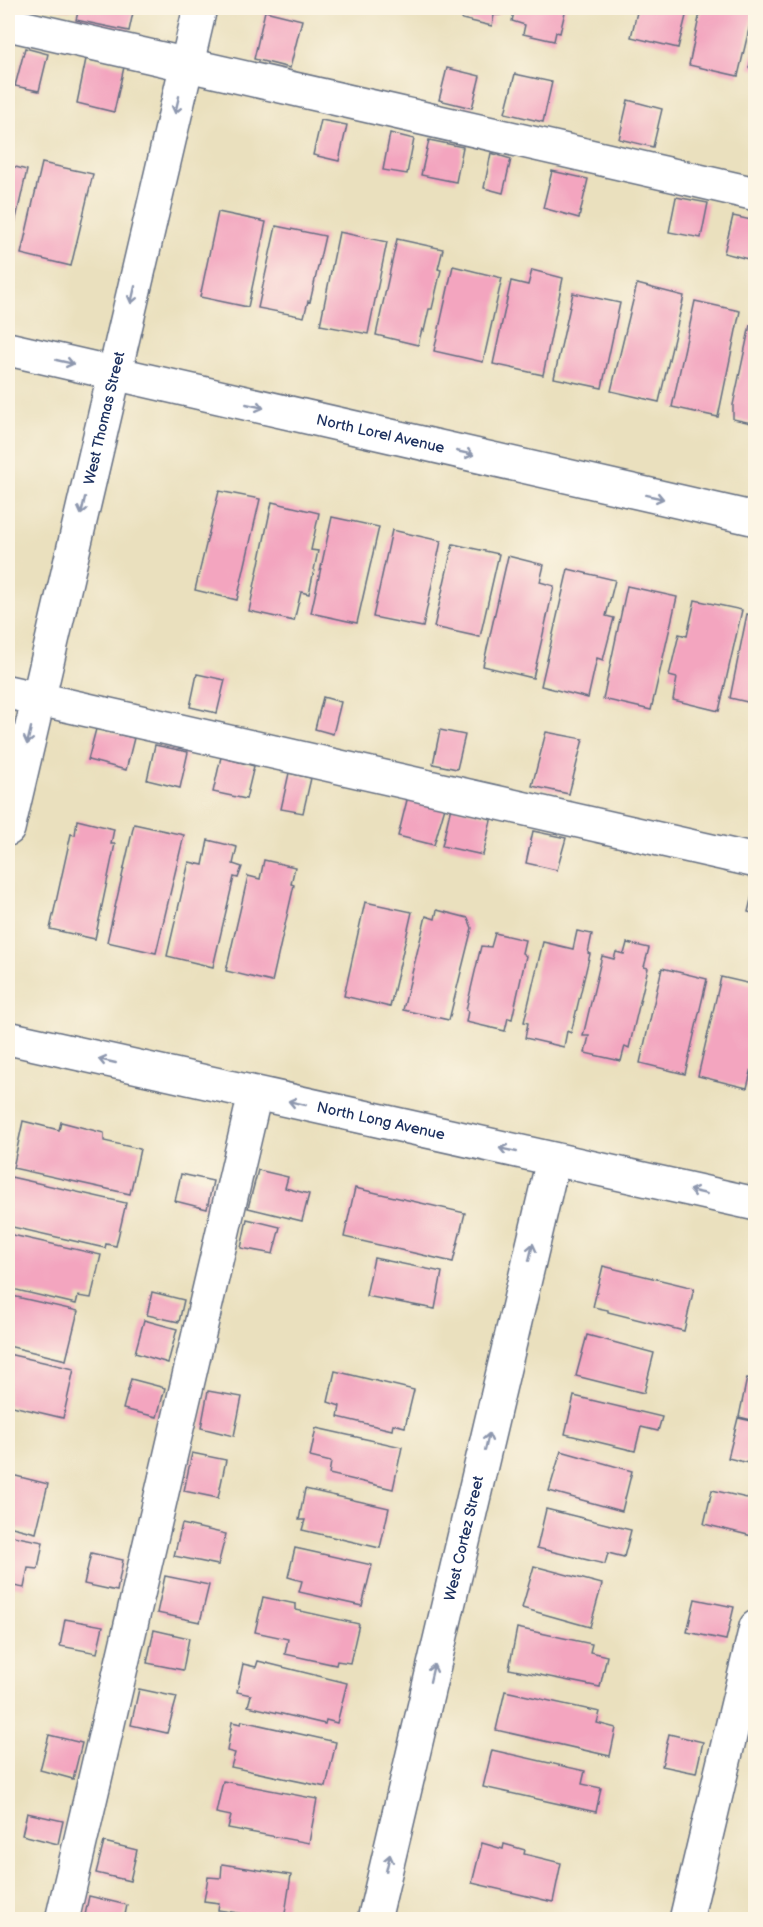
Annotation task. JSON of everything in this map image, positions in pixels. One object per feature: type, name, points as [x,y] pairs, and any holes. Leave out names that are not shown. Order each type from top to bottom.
[{"type":"street","name":"West Thomas Street","points":[[8,829],[23,695],[114,374],[200,8]]},
{"type":"street","points":[[8,24],[756,194]]},
{"type":"street","name":"North Lorel Avenue","points":[[8,349],[756,519]]},
{"type":"street","points":[[23,695],[756,861]]},
{"type":"street","name":"North Long Avenue","points":[[8,1038],[756,1204]]},
{"type":"street","points":[[62,1920],[255,1094]]},
{"type":"street","name":"West Cortez Street","points":[[374,1920],[553,1160]]},
{"type":"street","points":[[686,1920],[756,1627]]},
{"type":"building","points":[[55,8],[71,8],[70,11]]},
{"type":"building","points":[[79,8],[134,8],[129,31],[76,20]]},
{"type":"building","points":[[464,8],[501,8],[500,15],[494,15],[492,26],[462,19]]},
{"type":"building","points":[[515,8],[566,8],[560,33],[556,32],[554,41],[523,34],[525,25],[512,21]]},
{"type":"building","points":[[638,8],[688,8],[678,48],[631,37]]},
{"type":"building","points":[[701,8],[754,8],[738,76],[689,65]]},
{"type":"building","points":[[265,11],[302,20],[290,68],[254,59]]},
{"type":"building","points":[[756,46],[756,70],[749,68]]},
{"type":"building","points":[[25,48],[48,54],[39,91],[15,86]]},
{"type":"building","points":[[86,59],[124,67],[114,112],[77,103]]},
{"type":"building","points":[[447,68],[480,76],[472,108],[439,100]]},
{"type":"building","points":[[515,74],[552,82],[543,122],[505,113]]},
{"type":"building","points":[[628,100],[662,109],[653,147],[619,139]]},
{"type":"building","points":[[321,120],[347,125],[339,161],[313,155]]},
{"type":"building","points":[[390,133],[414,139],[407,174],[383,170]]},
{"type":"building","points":[[429,140],[463,147],[456,182],[421,175]]},
{"type":"building","points":[[491,153],[511,159],[503,193],[484,188]]},
{"type":"building","points":[[42,163],[93,174],[71,266],[21,254]]},
{"type":"building","points":[[8,165],[27,170],[8,254]]},
{"type":"building","points":[[552,171],[588,179],[579,218],[543,208]]},
{"type":"building","points":[[676,197],[708,203],[701,238],[669,232]]},
{"type":"building","points":[[218,212],[266,222],[248,307],[200,297]]},
{"type":"building","points":[[733,216],[756,221],[756,261],[724,253]]},
{"type":"building","points":[[276,226],[325,236],[310,302],[308,301],[304,317],[258,308]]},
{"type":"building","points":[[339,232],[387,242],[368,334],[320,325]]},
{"type":"building","points":[[397,239],[443,249],[438,269],[441,270],[432,309],[429,309],[418,345],[376,335]]},
{"type":"building","points":[[453,266],[502,278],[483,362],[434,351]]},
{"type":"building","points":[[532,270],[563,278],[543,375],[493,364],[511,281],[528,285]]},
{"type":"building","points":[[637,284],[684,296],[659,402],[611,391]]},
{"type":"building","points":[[573,293],[620,303],[602,388],[554,378]]},
{"type":"building","points":[[695,301],[740,311],[718,417],[672,407]]},
{"type":"building","points":[[750,325],[756,327],[756,424],[733,419],[733,405]]},
{"type":"building","points":[[219,491],[260,499],[237,600],[195,590]]},
{"type":"building","points":[[272,502],[319,513],[311,550],[318,551],[309,594],[301,592],[294,621],[249,611]]},
{"type":"building","points":[[332,517],[379,527],[357,623],[311,613]]},
{"type":"building","points":[[392,530],[441,541],[423,627],[373,617]]},
{"type":"building","points":[[453,544],[499,554],[480,637],[434,627]]},
{"type":"building","points":[[508,556],[544,565],[540,582],[554,586],[533,678],[483,666]]},
{"type":"building","points":[[568,569],[615,580],[606,616],[614,618],[603,660],[597,658],[588,698],[541,686]]},
{"type":"building","points":[[627,586],[677,597],[651,710],[603,699]]},
{"type":"building","points":[[695,600],[742,610],[719,711],[673,700],[677,678],[669,676],[679,634],[687,636]]},
{"type":"building","points":[[747,614],[756,616],[756,704],[730,698]]},
{"type":"building","points":[[197,674],[225,680],[217,713],[190,707]]},
{"type":"building","points":[[323,697],[341,702],[333,734],[315,729]]},
{"type":"building","points":[[96,729],[134,738],[126,770],[88,760]]},
{"type":"building","points":[[440,730],[465,735],[457,769],[433,764]]},
{"type":"building","points":[[546,732],[583,739],[569,794],[532,786]]},
{"type":"building","points":[[155,745],[188,752],[180,788],[147,780]]},
{"type":"building","points":[[221,757],[254,766],[246,799],[213,792]]},
{"type":"building","points":[[289,773],[311,778],[303,813],[281,809]]},
{"type":"building","points":[[408,796],[445,807],[434,845],[398,836]]},
{"type":"building","points":[[451,807],[492,816],[483,855],[442,846]]},
{"type":"building","points":[[77,820],[114,829],[111,844],[115,844],[95,939],[50,929],[71,834],[75,835]]},
{"type":"building","points":[[134,824],[184,835],[156,953],[107,942]]},
{"type":"building","points":[[533,831],[566,838],[557,870],[526,863]]},
{"type":"building","points":[[208,840],[237,847],[233,864],[242,867],[238,878],[234,877],[213,967],[167,956],[189,862],[203,865]]},
{"type":"building","points":[[264,860],[295,867],[291,884],[294,885],[272,982],[226,971],[248,876],[260,879]]},
{"type":"building","points":[[756,883],[756,914],[748,912]]},
{"type":"building","points":[[365,902],[412,912],[390,1007],[344,996]]},
{"type":"building","points":[[437,910],[468,918],[472,928],[449,1020],[403,1010],[426,916],[435,919]]},
{"type":"building","points":[[577,931],[592,934],[588,953],[590,954],[571,1033],[567,1031],[564,1047],[525,1038],[528,1023],[524,1022],[543,942],[573,949]]},
{"type":"building","points":[[495,933],[525,940],[522,953],[526,956],[512,1019],[508,1018],[505,1031],[466,1022],[468,1011],[466,1010],[481,946],[491,947]]},
{"type":"building","points":[[627,943],[649,948],[644,967],[648,968],[629,1048],[625,1046],[621,1061],[585,1053],[589,1036],[583,1036],[602,956],[614,959],[616,952],[624,954]]},
{"type":"building","points":[[662,968],[707,979],[685,1074],[640,1063]]},
{"type":"building","points":[[721,977],[756,985],[756,1052],[747,1088],[698,1076]]},
{"type":"building","points":[[23,1121],[59,1130],[61,1122],[104,1133],[104,1141],[140,1149],[130,1194],[13,1168]]},
{"type":"building","points":[[258,1170],[288,1177],[285,1188],[309,1194],[302,1221],[248,1208]]},
{"type":"building","points":[[181,1174],[213,1181],[207,1209],[175,1201]]},
{"type":"building","points":[[11,1177],[126,1203],[116,1246],[106,1244],[105,1248],[8,1226],[8,1195]]},
{"type":"building","points":[[355,1188],[465,1213],[453,1262],[344,1237]]},
{"type":"building","points":[[247,1219],[280,1227],[273,1254],[241,1248]]},
{"type":"building","points":[[8,1234],[101,1255],[91,1298],[78,1296],[76,1304],[8,1288]]},
{"type":"building","points":[[374,1258],[442,1272],[435,1309],[366,1296]]},
{"type":"building","points":[[603,1266],[694,1288],[684,1331],[593,1307]]},
{"type":"building","points":[[152,1292],[184,1300],[179,1322],[147,1315]]},
{"type":"building","points":[[8,1295],[78,1311],[66,1360],[8,1346]]},
{"type":"building","points":[[144,1320],[177,1329],[168,1363],[135,1353]]},
{"type":"building","points":[[587,1335],[654,1353],[644,1393],[576,1376]]},
{"type":"building","points":[[8,1354],[74,1369],[63,1418],[8,1405]]},
{"type":"building","points":[[335,1371],[414,1390],[405,1427],[393,1424],[392,1430],[338,1417],[340,1406],[328,1402]]},
{"type":"building","points":[[747,1378],[756,1380],[756,1421],[739,1417]]},
{"type":"building","points":[[131,1379],[165,1388],[157,1417],[123,1409]]},
{"type":"building","points":[[208,1391],[242,1397],[234,1436],[201,1428]]},
{"type":"building","points":[[574,1396],[662,1417],[658,1431],[641,1427],[635,1451],[565,1434]]},
{"type":"building","points":[[738,1418],[756,1422],[756,1465],[728,1458]]},
{"type":"building","points":[[316,1428],[402,1447],[393,1489],[329,1474],[331,1462],[310,1457]]},
{"type":"building","points":[[561,1451],[632,1471],[622,1511],[549,1491]]},
{"type":"building","points":[[192,1453],[226,1460],[218,1498],[184,1491]]},
{"type":"building","points":[[8,1474],[48,1484],[36,1533],[8,1526]]},
{"type":"building","points":[[305,1489],[389,1508],[380,1548],[302,1530],[305,1520],[299,1520]]},
{"type":"building","points":[[712,1490],[756,1500],[756,1522],[752,1536],[704,1524]]},
{"type":"building","points":[[546,1509],[631,1530],[624,1557],[608,1553],[605,1564],[537,1548]]},
{"type":"building","points":[[182,1524],[226,1534],[218,1565],[174,1556]]},
{"type":"building","points":[[8,1535],[43,1542],[38,1569],[28,1568],[24,1588],[8,1585]]},
{"type":"building","points":[[295,1548],[372,1565],[362,1606],[299,1592],[302,1581],[288,1577]]},
{"type":"building","points":[[91,1553],[123,1560],[117,1591],[84,1584]]},
{"type":"building","points":[[534,1566],[602,1584],[590,1627],[522,1608]]},
{"type":"building","points":[[165,1576],[209,1585],[200,1622],[157,1613]]},
{"type":"building","points":[[263,1597],[296,1604],[296,1610],[359,1624],[350,1663],[337,1661],[336,1665],[285,1654],[288,1639],[255,1632]]},
{"type":"building","points":[[8,1598],[12,1599],[9,1616],[8,1616]]},
{"type":"building","points":[[695,1599],[734,1607],[726,1640],[687,1632]]},
{"type":"building","points":[[65,1619],[103,1626],[97,1653],[60,1646]]},
{"type":"building","points":[[517,1628],[592,1644],[590,1652],[607,1656],[600,1687],[509,1669]]},
{"type":"building","points":[[154,1630],[189,1638],[183,1670],[147,1663]]},
{"type":"building","points":[[258,1661],[347,1683],[337,1723],[326,1720],[325,1724],[248,1706],[251,1695],[237,1692],[243,1664],[256,1667]]},
{"type":"building","points":[[139,1689],[177,1697],[167,1733],[131,1725]]},
{"type":"building","points":[[505,1691],[600,1712],[597,1723],[616,1728],[610,1756],[496,1730]]},
{"type":"building","points":[[242,1721],[336,1742],[326,1787],[231,1767],[235,1753],[227,1751],[232,1722],[241,1724]]},
{"type":"building","points":[[669,1734],[703,1742],[696,1773],[662,1766]]},
{"type":"building","points":[[49,1735],[82,1743],[73,1779],[40,1770]]},
{"type":"building","points":[[492,1750],[585,1771],[582,1784],[601,1788],[596,1812],[483,1787]]},
{"type":"building","points":[[223,1781],[317,1799],[309,1843],[228,1828],[231,1816],[216,1813]]},
{"type":"building","points":[[27,1813],[63,1821],[58,1844],[22,1835]]},
{"type":"building","points":[[104,1842],[137,1850],[130,1881],[96,1873]]},
{"type":"building","points":[[482,1843],[503,1849],[504,1844],[525,1850],[524,1854],[561,1863],[553,1902],[472,1883]]},
{"type":"building","points":[[222,1864],[291,1875],[284,1920],[218,1910],[219,1903],[204,1901],[208,1877],[221,1878]]},
{"type":"building","points":[[89,1896],[127,1905],[124,1920],[84,1920]]}]
